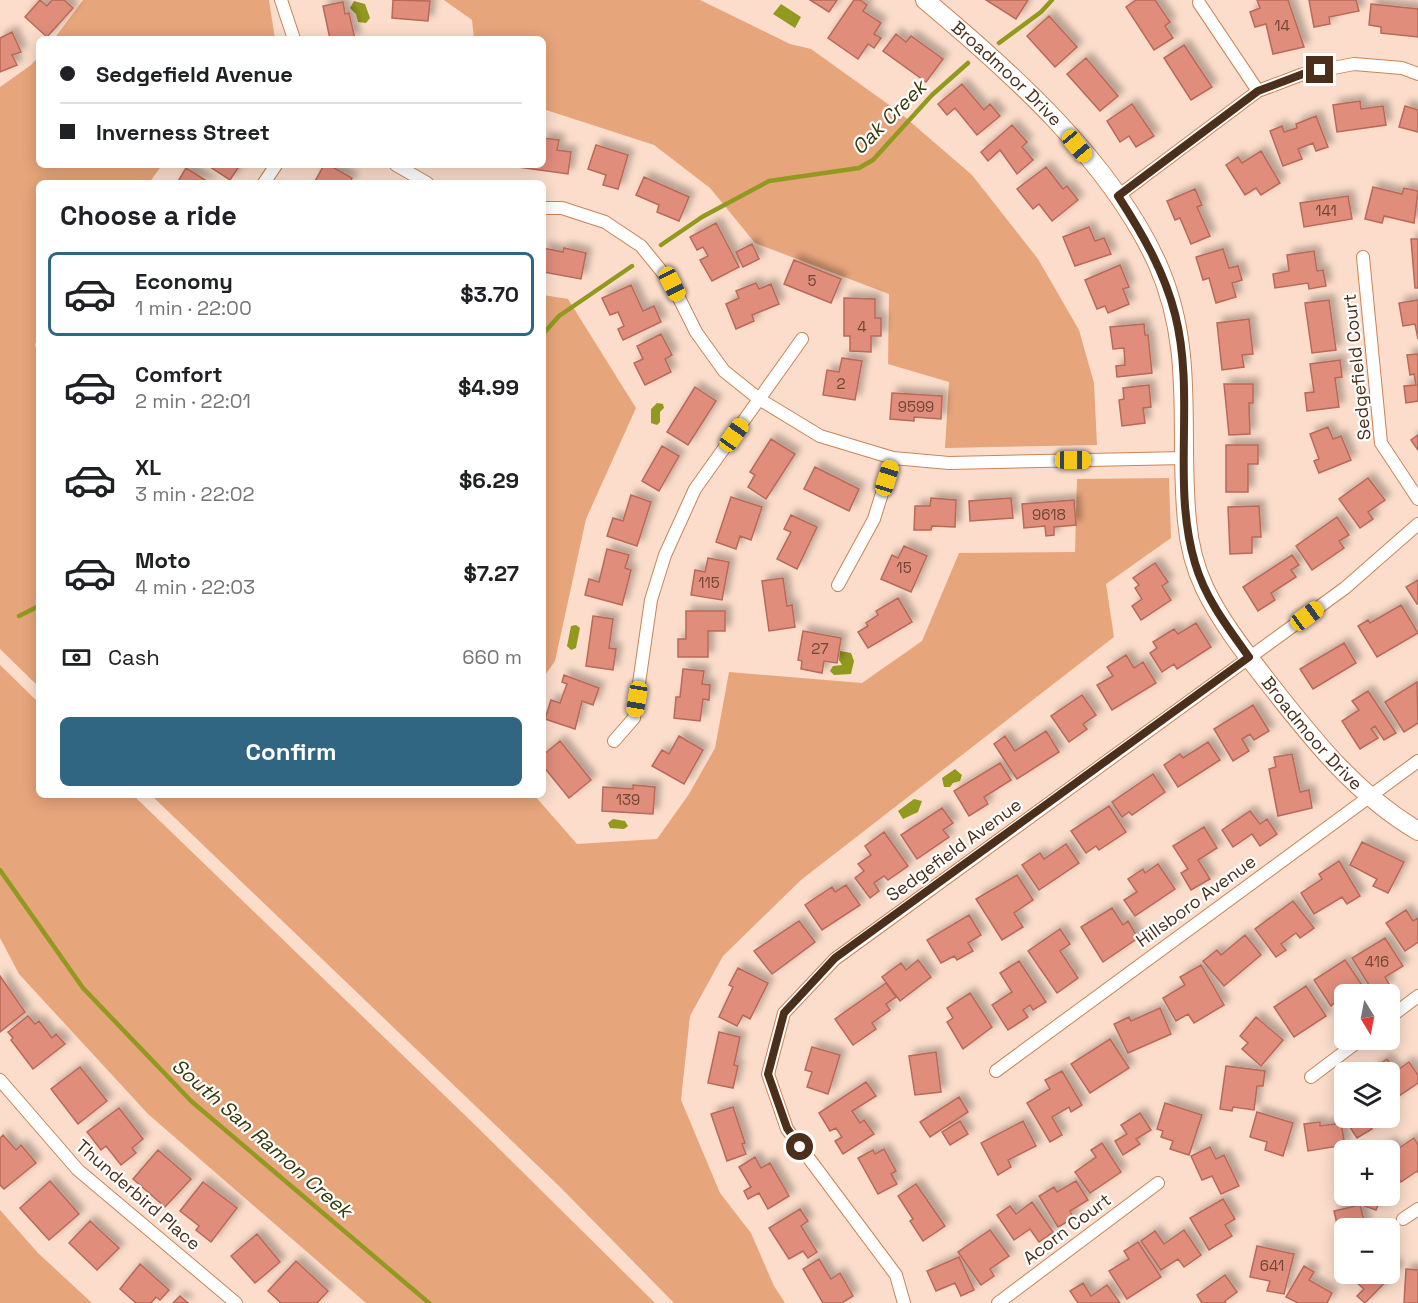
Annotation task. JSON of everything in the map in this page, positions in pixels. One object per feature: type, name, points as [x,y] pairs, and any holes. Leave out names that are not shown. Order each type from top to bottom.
[{"type":"street","points":[[281,0],[293,36]]},
{"type":"street","name":"Broadmoor Drive","points":[[925,0],[1001,65],[1064,130],[1118,196],[1158,266],[1175,314],[1181,348],[1185,404],[1187,522],[1195,563],[1210,598],[1249,657],[1308,733],[1350,779],[1392,816],[1418,831]]},
{"type":"street","points":[[1199,3],[1258,91]]},
{"type":"street","points":[[1118,196],[1258,91],[1303,74],[1354,64],[1402,68],[1418,74]]},
{"type":"street","points":[[401,168],[422,180]]},
{"type":"street","points":[[546,208],[562,208],[605,222],[641,246],[672,284],[696,332],[724,371],[759,399],[820,436],[893,458],[949,463],[1185,458]]},
{"type":"street","name":"Sedgefield Court","points":[[1363,257],[1381,443],[1418,499]]},
{"type":"street","points":[[614,741],[634,718],[651,600],[665,555],[695,489],[802,339]]},
{"type":"street","points":[[838,585],[874,519],[893,458]]},
{"type":"street","name":"Sedgefield Avenue","points":[[904,1303],[896,1275],[787,1128],[768,1074],[784,1013],[835,958],[1345,588],[1418,524]]},
{"type":"street","name":"Hillsboro Avenue","points":[[996,1071],[1418,761]]},
{"type":"street","points":[[1400,1010],[1418,996]]},
{"type":"street","points":[[1311,1077],[1347,1050]]},
{"type":"street","name":"Thunderbird Place","points":[[0,1080],[78,1170],[236,1303]]},
{"type":"street","name":"Acorn Court","points":[[998,1303],[1158,1183]]},
{"type":"street","points":[[1403,1219],[1418,1209]]},
{"type":"shaded area","points":[[83,0],[269,0],[275,36],[56,36]]},
{"type":"shaded area","points":[[444,0],[700,0],[790,44],[811,49],[899,112],[972,175],[1038,259],[1079,330],[1094,383],[1097,445],[945,448],[949,382],[888,364],[889,294],[755,243],[710,188],[654,145],[546,110],[546,36],[474,36],[472,20]]},
{"type":"shaded area","points":[[354,1],[365,4],[370,18],[366,23],[358,22],[356,14],[350,8]]},
{"type":"shaded area","points":[[781,4],[801,17],[795,28],[773,14]]},
{"type":"shaded area","points":[[36,59],[36,168],[160,168],[151,180],[36,180],[36,684],[0,649],[0,87]]},
{"type":"shaded area","points":[[546,295],[568,299],[636,408],[586,519],[555,661],[546,674]]},
{"type":"shaded area","points":[[657,403],[663,404],[664,408],[660,412],[660,422],[657,425],[651,423],[651,409]]},
{"type":"shaded area","points":[[1169,478],[1171,538],[1106,584],[1114,637],[801,880],[723,956],[690,1016],[681,1100],[720,1193],[751,1233],[774,1286],[785,1303],[674,1303],[561,1188],[154,798],[537,798],[577,844],[657,839],[689,794],[715,748],[729,672],[862,683],[922,641],[959,553],[1075,552],[1077,479]]},
{"type":"shaded area","points":[[576,625],[580,628],[576,648],[571,650],[567,646],[571,626]]},
{"type":"shaded area","points":[[840,651],[851,653],[854,661],[851,674],[834,675],[830,671],[833,666],[842,665],[839,660]]},
{"type":"shaded area","points":[[0,665],[36,700],[36,798],[136,798],[473,1123],[655,1303],[366,1303],[148,1114],[19,974],[0,938]]},
{"type":"shaded area","points":[[955,769],[962,775],[960,781],[953,783],[950,787],[944,787],[942,778]]},
{"type":"shaded area","points":[[914,799],[922,801],[918,812],[903,819],[898,811]]},
{"type":"shaded area","points":[[613,819],[625,821],[628,826],[624,829],[610,828],[608,823]]},
{"type":"shaded area","points":[[0,1210],[38,1253],[92,1303],[0,1303]]},
{"type":"building","points":[[40,0],[47,6],[52,0],[64,0],[73,8],[48,36],[25,17]]},
{"type":"building","points":[[393,0],[430,1],[428,21],[392,18]]},
{"type":"building","points":[[810,0],[837,0],[829,12]]},
{"type":"building","points":[[854,0],[860,0],[867,5],[863,11],[881,23],[874,34],[881,38],[874,48],[868,44],[858,59],[828,38]]},
{"type":"building","points":[[986,0],[1028,0],[1016,19]]},
{"type":"building","points":[[1136,0],[1155,0],[1170,22],[1165,26],[1173,38],[1154,50],[1126,7]]},
{"type":"building","points":[[1257,0],[1288,0],[1304,47],[1273,54],[1266,24],[1255,27],[1250,12],[1260,8]]},
{"type":"building","points":[[1309,0],[1356,0],[1359,11],[1329,17],[1330,24],[1314,27]]},
{"type":"building","points":[[343,2],[345,14],[349,13],[354,36],[329,36],[323,6]]},
{"type":"building","points":[[1371,4],[1418,9],[1418,37],[1381,33],[1381,27],[1369,25]]},
{"type":"building","points":[[1049,16],[1077,47],[1055,67],[1027,36]]},
{"type":"building","points":[[12,32],[21,52],[12,55],[17,65],[0,72],[0,38]]},
{"type":"building","points":[[896,34],[906,42],[911,36],[943,59],[926,82],[883,51]]},
{"type":"building","points":[[1184,45],[1212,87],[1191,100],[1164,58]]},
{"type":"building","points":[[1086,58],[1118,96],[1100,111],[1067,74]]},
{"type":"building","points":[[962,84],[984,110],[990,104],[1000,116],[977,135],[955,108],[947,115],[938,104]]},
{"type":"building","points":[[1360,101],[1361,109],[1383,106],[1386,125],[1337,132],[1333,105]]},
{"type":"building","points":[[1132,104],[1154,136],[1136,147],[1129,136],[1120,142],[1107,121]]},
{"type":"building","points":[[1405,106],[1418,110],[1418,132],[1399,127]]},
{"type":"building","points":[[1316,116],[1328,147],[1316,151],[1313,143],[1298,149],[1302,159],[1283,166],[1270,131],[1282,126],[1284,132],[1297,128],[1296,124]]},
{"type":"building","points":[[1012,125],[1027,142],[1022,147],[1033,160],[1017,174],[1000,150],[988,161],[981,152]]},
{"type":"building","points":[[546,138],[559,140],[557,150],[571,152],[568,174],[525,168],[546,168]]},
{"type":"building","points":[[596,145],[628,155],[618,189],[603,185],[606,175],[588,169]]},
{"type":"building","points":[[1261,151],[1280,183],[1261,195],[1256,188],[1245,195],[1226,165],[1238,157],[1242,163]]},
{"type":"building","points":[[1046,167],[1063,189],[1067,186],[1078,200],[1052,221],[1039,204],[1033,209],[1017,189]]},
{"type":"building","points":[[186,168],[205,180],[179,180]]},
{"type":"building","points":[[212,168],[238,168],[230,180]]},
{"type":"building","points":[[322,168],[334,168],[352,178],[351,180],[316,180]]},
{"type":"building","points":[[644,177],[689,197],[679,221],[657,212],[659,205],[636,195]]},
{"type":"building","points":[[1373,187],[1402,194],[1404,188],[1418,191],[1414,223],[1384,216],[1382,223],[1365,219]]},
{"type":"building","points":[[1195,189],[1202,205],[1197,207],[1210,236],[1191,244],[1180,218],[1175,220],[1167,201]]},
{"type":"building","points":[[1348,196],[1352,219],[1304,227],[1300,203]]},
{"type":"building","points":[[716,223],[739,267],[712,281],[700,260],[708,256],[703,247],[697,250],[690,237]]},
{"type":"building","points":[[1089,227],[1095,241],[1104,238],[1111,254],[1075,266],[1063,237]]},
{"type":"building","points":[[1411,239],[1418,239],[1418,288],[1415,288]]},
{"type":"building","points":[[752,244],[759,259],[743,267],[736,252]]},
{"type":"building","points":[[564,248],[586,253],[581,279],[546,273],[546,249],[563,252]]},
{"type":"building","points":[[1223,249],[1229,268],[1238,266],[1242,280],[1232,283],[1236,297],[1216,303],[1209,278],[1203,280],[1196,257]]},
{"type":"building","points":[[1314,251],[1317,271],[1323,270],[1326,286],[1309,289],[1308,283],[1275,288],[1273,274],[1289,271],[1287,255]]},
{"type":"building","points":[[794,260],[841,279],[831,303],[784,284]]},
{"type":"building","points":[[1120,265],[1129,287],[1123,289],[1129,304],[1108,313],[1105,306],[1097,309],[1085,280]]},
{"type":"building","points":[[756,283],[759,289],[771,284],[779,304],[752,315],[754,321],[736,329],[726,304],[739,298],[736,291]]},
{"type":"building","points":[[631,285],[643,311],[654,306],[661,322],[623,340],[618,329],[624,326],[618,312],[610,315],[602,298]]},
{"type":"building","points":[[844,298],[875,299],[875,318],[881,318],[881,336],[871,336],[871,352],[850,351],[850,336],[844,336]]},
{"type":"building","points":[[1329,300],[1336,350],[1312,353],[1305,303]]},
{"type":"building","points":[[1418,300],[1418,339],[1415,324],[1403,326],[1399,303]]},
{"type":"building","points":[[1249,319],[1253,354],[1242,355],[1244,367],[1222,370],[1217,323]]},
{"type":"building","points":[[1144,324],[1145,335],[1148,335],[1152,373],[1117,377],[1116,366],[1125,365],[1124,348],[1113,349],[1110,327]]},
{"type":"building","points":[[661,334],[672,355],[665,359],[671,372],[645,385],[634,363],[643,359],[637,346]]},
{"type":"building","points":[[1418,354],[1418,401],[1406,403],[1404,386],[1416,385],[1414,374],[1410,375],[1407,355]]},
{"type":"building","points":[[842,358],[862,361],[855,400],[823,395],[827,370],[839,372]]},
{"type":"building","points":[[1340,360],[1342,377],[1335,378],[1339,407],[1307,411],[1305,393],[1314,392],[1310,364]]},
{"type":"building","points":[[1224,384],[1253,384],[1253,403],[1249,403],[1250,434],[1229,435]]},
{"type":"building","points":[[1149,385],[1151,407],[1143,408],[1145,423],[1122,426],[1119,400],[1124,399],[1123,388]]},
{"type":"building","points":[[695,387],[716,401],[688,445],[667,432]]},
{"type":"building","points":[[892,393],[942,396],[941,419],[914,417],[914,421],[890,419]]},
{"type":"building","points":[[1328,427],[1333,439],[1341,436],[1351,460],[1319,473],[1314,461],[1319,459],[1310,434]]},
{"type":"building","points":[[1418,435],[1418,450],[1411,440]]},
{"type":"building","points":[[771,439],[795,454],[766,499],[748,487],[755,475],[750,472]]},
{"type":"building","points":[[1226,445],[1258,445],[1258,464],[1248,464],[1248,492],[1226,492]]},
{"type":"building","points":[[662,446],[679,456],[659,491],[642,481]]},
{"type":"building","points":[[815,467],[859,489],[849,511],[804,489]]},
{"type":"building","points":[[1368,478],[1385,500],[1368,512],[1373,519],[1360,528],[1339,499]]},
{"type":"building","points":[[631,495],[651,502],[637,546],[607,536],[613,518],[623,521]]},
{"type":"building","points":[[731,497],[762,507],[751,540],[740,536],[736,549],[716,542]]},
{"type":"building","points":[[931,498],[956,500],[955,527],[932,526],[931,530],[914,530],[915,506],[930,506]]},
{"type":"building","points":[[1011,498],[1013,518],[970,521],[969,501]]},
{"type":"building","points":[[1074,500],[1076,525],[1054,527],[1054,535],[1046,536],[1045,526],[1024,528],[1022,504]]},
{"type":"building","points":[[1259,506],[1261,537],[1252,537],[1252,553],[1230,554],[1228,507]]},
{"type":"building","points":[[791,515],[817,527],[797,569],[777,559],[791,532],[784,529]]},
{"type":"building","points":[[1337,517],[1349,535],[1339,541],[1344,548],[1312,570],[1296,546]]},
{"type":"building","points":[[904,546],[927,556],[911,592],[881,579],[892,555],[898,558]]},
{"type":"building","points":[[607,549],[629,555],[625,568],[631,570],[622,605],[585,595],[589,579],[599,582]]},
{"type":"building","points":[[1292,555],[1299,565],[1291,570],[1296,577],[1271,593],[1275,600],[1258,611],[1243,587]]},
{"type":"building","points":[[708,558],[729,562],[722,600],[691,595],[695,570],[705,572]]},
{"type":"building","points":[[1155,563],[1168,582],[1162,586],[1171,600],[1141,620],[1132,606],[1142,599],[1135,588],[1139,585],[1133,578]]},
{"type":"building","points":[[783,578],[787,606],[792,605],[795,627],[769,631],[762,581]]},
{"type":"building","points":[[1418,580],[1418,604],[1417,604],[1406,587]]},
{"type":"building","points":[[898,598],[912,622],[868,648],[858,632],[868,626],[866,623],[878,615],[876,611]]},
{"type":"building","points":[[1401,605],[1418,633],[1377,657],[1358,626],[1368,620],[1370,623]]},
{"type":"building","points":[[686,611],[725,611],[725,631],[708,631],[708,657],[678,657],[678,639],[686,639]]},
{"type":"building","points":[[593,616],[613,619],[609,648],[616,649],[613,670],[586,666]]},
{"type":"building","points":[[1196,623],[1211,647],[1177,669],[1174,664],[1162,672],[1150,653],[1157,648],[1153,642],[1174,629],[1178,634]]},
{"type":"building","points":[[803,631],[841,638],[837,663],[824,661],[822,673],[801,669],[802,661],[798,660]]},
{"type":"building","points":[[1344,643],[1356,663],[1313,689],[1300,669]]},
{"type":"building","points":[[1126,655],[1134,668],[1143,662],[1156,683],[1112,710],[1097,685],[1113,676],[1107,667]]},
{"type":"building","points":[[683,669],[704,671],[702,684],[710,685],[709,700],[703,699],[700,721],[674,718],[676,697],[680,697]]},
{"type":"building","points":[[564,675],[599,688],[593,705],[582,701],[575,729],[546,719],[551,700],[560,703],[567,684],[562,682]]},
{"type":"building","points":[[1417,682],[1418,723],[1404,732],[1385,702]]},
{"type":"building","points":[[1368,691],[1396,733],[1384,740],[1375,726],[1371,729],[1378,738],[1360,749],[1342,721],[1359,710],[1352,701]]},
{"type":"building","points":[[1082,695],[1096,715],[1083,724],[1087,729],[1069,742],[1051,716]]},
{"type":"building","points":[[1253,705],[1269,731],[1254,740],[1250,734],[1242,739],[1249,751],[1233,761],[1214,729]]},
{"type":"building","points":[[1046,731],[1059,752],[1017,779],[994,744],[1005,736],[1015,751]]},
{"type":"building","points":[[679,736],[703,750],[684,784],[652,766],[662,750],[669,754]]},
{"type":"building","points":[[560,741],[591,780],[569,798],[546,770],[546,753]]},
{"type":"building","points":[[1208,742],[1220,760],[1178,787],[1164,765],[1180,754],[1183,758]]},
{"type":"building","points":[[1292,754],[1300,792],[1309,790],[1312,808],[1278,816],[1269,769],[1276,767],[1274,757]]},
{"type":"building","points":[[1000,763],[1011,780],[984,797],[988,804],[969,816],[954,791]]},
{"type":"building","points":[[1153,774],[1165,792],[1132,815],[1129,812],[1122,817],[1112,802]]},
{"type":"building","points":[[633,785],[655,787],[653,814],[602,811],[603,787],[633,789]]},
{"type":"building","points":[[1109,806],[1126,832],[1099,850],[1096,846],[1086,853],[1071,831]]},
{"type":"building","points":[[942,808],[953,823],[943,830],[949,837],[917,859],[901,835]]},
{"type":"building","points":[[1250,811],[1260,824],[1267,819],[1277,834],[1260,846],[1252,834],[1233,847],[1222,830]]},
{"type":"building","points":[[1204,827],[1217,848],[1198,860],[1210,879],[1191,890],[1181,873],[1188,869],[1173,846]]},
{"type":"building","points":[[884,832],[908,866],[888,880],[884,876],[874,883],[879,891],[870,898],[855,878],[864,871],[858,864],[871,855],[865,846]]},
{"type":"building","points":[[1362,842],[1404,862],[1388,893],[1373,886],[1377,879],[1350,865]]},
{"type":"building","points":[[1066,844],[1079,863],[1039,890],[1022,865],[1040,853],[1044,859]]},
{"type":"building","points":[[1339,861],[1360,896],[1347,904],[1342,897],[1314,914],[1301,893],[1322,879],[1319,874]]},
{"type":"building","points":[[1158,864],[1175,889],[1135,916],[1124,900],[1137,892],[1128,879],[1143,869],[1145,873]]},
{"type":"building","points":[[1017,875],[1033,900],[1014,913],[1023,927],[1002,940],[976,899]]},
{"type":"building","points":[[846,885],[860,905],[822,930],[805,905],[832,887],[835,892]]},
{"type":"building","points":[[1293,901],[1314,928],[1300,938],[1296,933],[1281,944],[1286,950],[1276,957],[1255,929]]},
{"type":"building","points":[[1112,908],[1123,925],[1128,921],[1138,938],[1103,962],[1081,927]]},
{"type":"building","points":[[1406,910],[1413,921],[1418,918],[1418,942],[1405,951],[1386,923]]},
{"type":"building","points":[[969,915],[981,935],[968,943],[973,951],[957,960],[954,956],[941,963],[927,940]]},
{"type":"building","points":[[799,921],[815,942],[772,974],[754,951]]},
{"type":"building","points":[[1060,929],[1070,944],[1060,951],[1078,978],[1057,993],[1028,951]]},
{"type":"building","points":[[1245,935],[1261,955],[1224,986],[1203,961],[1217,950],[1221,955]]},
{"type":"building","points":[[1385,938],[1403,966],[1385,977],[1389,984],[1368,984],[1352,958]]},
{"type":"building","points":[[918,960],[931,977],[900,1001],[882,977],[901,963],[906,970]]},
{"type":"building","points":[[1345,960],[1361,984],[1334,984],[1334,1003],[1331,1006],[1314,980]]},
{"type":"building","points":[[1019,961],[1046,1002],[1033,1010],[1030,1005],[1023,1010],[1028,1017],[1008,1030],[992,1005],[1012,992],[1000,973]]},
{"type":"building","points":[[1201,965],[1224,1005],[1194,1023],[1188,1014],[1176,1021],[1163,998],[1185,985],[1180,977]]},
{"type":"building","points":[[738,968],[768,983],[750,1019],[743,1015],[737,1026],[719,1017],[733,987],[729,985]]},
{"type":"building","points":[[0,976],[25,1012],[0,1032]]},
{"type":"building","points":[[886,983],[896,997],[886,1004],[890,1010],[872,1023],[876,1029],[853,1045],[835,1019]]},
{"type":"building","points":[[1306,986],[1326,1016],[1294,1037],[1274,1007]]},
{"type":"building","points":[[970,993],[992,1027],[963,1049],[947,1022],[953,1018],[947,1008]]},
{"type":"building","points":[[1160,1008],[1171,1034],[1128,1053],[1114,1024],[1129,1017],[1131,1021]]},
{"type":"building","points":[[28,1016],[35,1024],[39,1021],[52,1038],[56,1034],[65,1044],[33,1069],[11,1040],[13,1038],[8,1032]]},
{"type":"building","points":[[1256,1017],[1283,1040],[1261,1066],[1242,1049],[1248,1043],[1240,1036]]},
{"type":"building","points":[[719,1032],[740,1037],[734,1065],[738,1066],[733,1088],[708,1083]]},
{"type":"building","points":[[1110,1039],[1129,1068],[1090,1093],[1071,1064]]},
{"type":"building","points":[[812,1047],[840,1055],[828,1094],[807,1087],[812,1072],[805,1070]]},
{"type":"building","points":[[936,1052],[941,1092],[915,1095],[909,1056]]},
{"type":"building","points":[[1409,1062],[1418,1075],[1418,1083],[1400,1095],[1400,1068]]},
{"type":"building","points":[[1226,1066],[1265,1071],[1263,1086],[1257,1086],[1254,1110],[1233,1107],[1232,1111],[1220,1109]]},
{"type":"building","points":[[80,1067],[107,1101],[78,1124],[51,1089]]},
{"type":"building","points":[[1062,1071],[1082,1105],[1071,1112],[1069,1107],[1052,1117],[1062,1135],[1050,1142],[1027,1103],[1050,1089],[1045,1080]]},
{"type":"building","points":[[866,1082],[876,1096],[852,1111],[860,1123],[864,1120],[874,1134],[843,1154],[835,1141],[842,1137],[836,1128],[830,1131],[819,1113]]},
{"type":"building","points":[[959,1097],[968,1112],[930,1137],[920,1122]]},
{"type":"building","points":[[1165,1103],[1202,1115],[1189,1155],[1170,1149],[1173,1141],[1161,1137],[1163,1131],[1157,1129]]},
{"type":"building","points":[[733,1107],[745,1143],[742,1144],[746,1154],[727,1161],[711,1114]]},
{"type":"building","points":[[119,1108],[143,1139],[132,1148],[136,1153],[121,1165],[106,1146],[101,1150],[87,1132]]},
{"type":"building","points":[[1257,1112],[1293,1123],[1283,1156],[1265,1150],[1267,1142],[1250,1137]]},
{"type":"building","points":[[1140,1113],[1151,1130],[1136,1139],[1140,1144],[1123,1155],[1115,1141],[1127,1134],[1121,1125]]},
{"type":"building","points":[[960,1121],[968,1134],[950,1145],[942,1132]]},
{"type":"building","points":[[1023,1121],[1036,1146],[1008,1160],[1011,1167],[998,1175],[981,1143]]},
{"type":"building","points":[[1320,1122],[1320,1126],[1334,1124],[1334,1128],[1342,1128],[1344,1140],[1334,1140],[1334,1147],[1308,1151],[1304,1124]]},
{"type":"building","points":[[1350,1128],[1371,1128],[1372,1129],[1357,1138]]},
{"type":"building","points":[[3,1135],[16,1150],[21,1145],[36,1163],[4,1189],[0,1185],[0,1138]]},
{"type":"building","points":[[1414,1138],[1418,1145],[1418,1173],[1417,1171],[1401,1182],[1400,1180],[1400,1147]]},
{"type":"building","points":[[1102,1143],[1121,1172],[1090,1193],[1075,1172],[1096,1157],[1091,1150]]},
{"type":"building","points":[[1210,1147],[1216,1159],[1224,1155],[1239,1186],[1221,1194],[1212,1176],[1202,1180],[1191,1156]]},
{"type":"building","points":[[884,1149],[896,1171],[891,1174],[897,1184],[878,1194],[858,1158],[873,1150],[875,1154]]},
{"type":"building","points":[[158,1150],[191,1179],[165,1207],[133,1179]]},
{"type":"building","points":[[755,1157],[761,1168],[770,1163],[789,1196],[768,1209],[759,1193],[748,1199],[744,1191],[751,1187],[739,1167]]},
{"type":"building","points":[[50,1181],[79,1214],[49,1240],[20,1208]]},
{"type":"building","points":[[1076,1181],[1088,1200],[1070,1211],[1074,1218],[1058,1227],[1039,1196],[1054,1187],[1057,1192]]},
{"type":"building","points":[[203,1182],[237,1208],[211,1242],[196,1230],[199,1226],[180,1211]]},
{"type":"building","points":[[916,1184],[945,1226],[923,1241],[910,1221],[913,1219],[898,1196]]},
{"type":"building","points":[[1223,1199],[1235,1219],[1225,1225],[1232,1236],[1209,1250],[1190,1218]]},
{"type":"building","points":[[1032,1202],[1053,1232],[1039,1242],[1030,1229],[1014,1240],[997,1215],[1010,1206],[1016,1214]]},
{"type":"building","points":[[1360,1206],[1363,1218],[1336,1218],[1334,1211]]},
{"type":"building","points":[[1365,1206],[1378,1206],[1376,1210]]},
{"type":"building","points":[[800,1209],[808,1221],[801,1226],[817,1252],[808,1258],[803,1251],[789,1259],[769,1228]]},
{"type":"building","points":[[90,1221],[119,1248],[97,1270],[69,1243]]},
{"type":"building","points":[[990,1230],[1009,1256],[990,1269],[994,1276],[981,1285],[958,1252]]},
{"type":"building","points":[[1184,1230],[1201,1255],[1184,1267],[1178,1259],[1161,1270],[1141,1241],[1155,1231],[1164,1244]]},
{"type":"building","points":[[257,1234],[280,1262],[255,1283],[231,1256]]},
{"type":"building","points":[[1138,1242],[1161,1277],[1127,1299],[1109,1271],[1129,1259],[1124,1251]]},
{"type":"building","points":[[1257,1246],[1294,1254],[1284,1294],[1267,1291],[1270,1281],[1250,1277]]},
{"type":"building","points":[[959,1257],[974,1290],[961,1296],[955,1283],[936,1291],[927,1271]]},
{"type":"building","points":[[819,1259],[831,1279],[840,1273],[853,1296],[842,1303],[823,1303],[803,1269]]},
{"type":"building","points":[[296,1261],[328,1291],[317,1303],[281,1303],[268,1291]]},
{"type":"building","points":[[140,1264],[169,1290],[160,1300],[156,1297],[151,1303],[136,1303],[120,1289]]},
{"type":"building","points":[[1304,1266],[1314,1272],[1309,1280],[1332,1293],[1327,1303],[1298,1303],[1286,1297]]},
{"type":"building","points":[[1406,1269],[1418,1270],[1418,1303],[1404,1303]]},
{"type":"building","points":[[1225,1275],[1237,1292],[1225,1301],[1226,1303],[1202,1303],[1197,1295]]},
{"type":"building","points":[[1083,1283],[1091,1296],[1107,1285],[1120,1303],[1078,1303],[1070,1291]]},
{"type":"building","points":[[1358,1284],[1383,1284],[1365,1303],[1357,1296],[1364,1289]]},
{"type":"building","points":[[180,1296],[188,1303],[173,1303]]},
{"type":"waterway","name":"Oak Creek","points":[[999,43],[1041,12],[1052,0]]},
{"type":"waterway","name":"Oak Creek","points":[[661,245],[702,217],[769,181],[859,168],[873,160],[932,95],[968,63]]},
{"type":"waterway","name":"Oak Creek","points":[[546,331],[559,316],[632,266]]},
{"type":"waterway","name":"Oak Creek","points":[[19,616],[36,608]]},
{"type":"waterway","name":"South San Ramon Creek","points":[[0,870],[83,988],[191,1101],[429,1303]]},
{"type":"route","points":[[800,1147],[787,1128],[768,1074],[784,1013],[835,958],[1249,657],[1225,624],[1205,589],[1195,563],[1187,522],[1185,404],[1181,348],[1175,314],[1158,266],[1118,196],[1258,91],[1320,70]]}]
